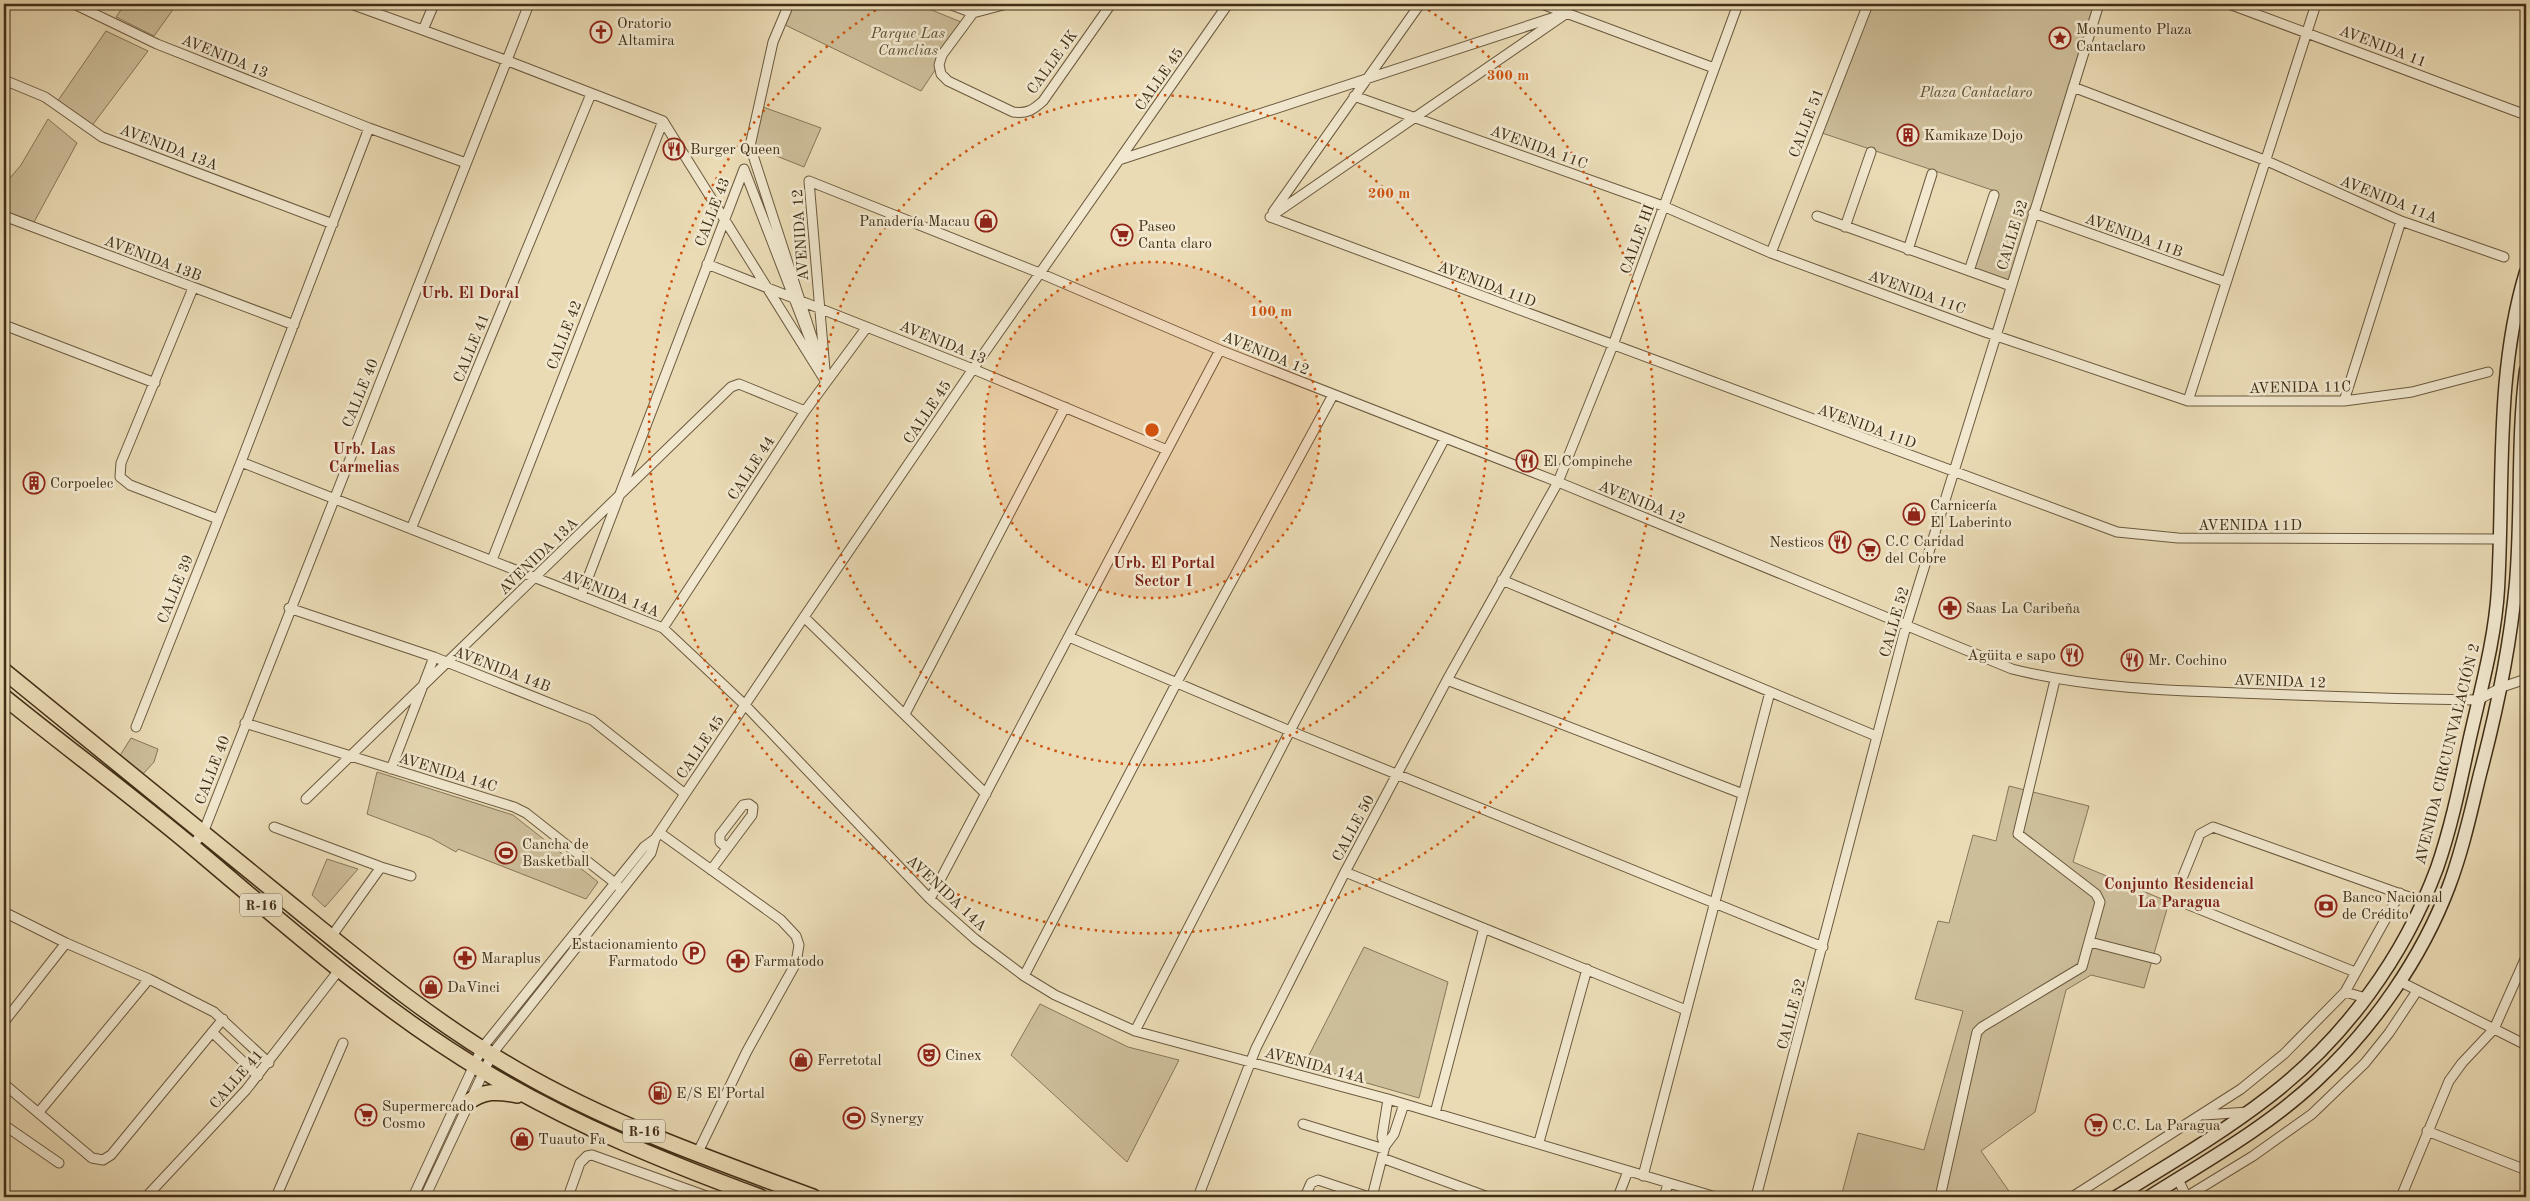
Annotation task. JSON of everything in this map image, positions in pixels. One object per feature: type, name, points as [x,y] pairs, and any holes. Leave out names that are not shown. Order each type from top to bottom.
[{"type":"main road","name":"AVENIDA CIRCUNVALACIÓN 2","points":[[2116,1197],[2248,1112],[2318,1054],[2366,998],[2391,961],[2423,902],[2446,837],[2494,624],[2498,590],[2505,384],[2510,338],[2526,272]]},
{"type":"main road","points":[[2150,1197],[2291,1103],[2318,1080],[2363,1029],[2399,981],[2434,922],[2449,886],[2465,837],[2502,687],[2516,584],[2523,510],[2526,370]]},
{"type":"main road","name":"R-16","points":[[4,671],[416,1004],[487,1051],[518,1071],[610,1117],[697,1154],[813,1197]]},
{"type":"main road","name":"R-16","points":[[6,702],[192,846],[339,970],[478,1067],[529,1097],[663,1161],[760,1197]]},
{"type":"main road","points":[[467,1103],[476,1096],[495,1091],[529,1097]]},
{"type":"street","name":"AVENIDA 13","points":[[74,4],[157,44],[369,128],[466,163]]},
{"type":"street","points":[[351,4],[508,61],[663,121],[826,382]]},
{"type":"street","points":[[423,30],[434,4]]},
{"type":"street","name":"CALLE 40","points":[[192,846],[203,833],[529,4]]},
{"type":"street","points":[[789,4],[773,42],[750,146],[826,382]]},
{"type":"street","points":[[949,4],[974,13],[1007,4]]},
{"type":"street","name":"CALLE JK","points":[[974,13],[942,55],[939,65],[941,74],[948,81],[1013,112],[1024,114],[1034,110],[1043,101],[1111,4]]},
{"type":"street","name":"CALLE 45","points":[[412,1197],[487,1051],[619,886],[644,847],[658,836],[804,616],[1228,4]]},
{"type":"street","points":[[1270,217],[1420,4]]},
{"type":"street","points":[[1542,4],[1714,68]]},
{"type":"street","name":"CALLE HI","points":[[1558,482],[1613,345],[1738,4]]},
{"type":"street","name":"CALLE 51","points":[[1771,252],[1868,4]]},
{"type":"street","name":"CALLE 52","points":[[1756,1197],[1906,626],[2098,4]]},
{"type":"street","name":"AVENIDA 11","points":[[2229,4],[2526,115]]},
{"type":"street","points":[[2188,402],[2316,4]]},
{"type":"street","points":[[1119,160],[1567,13]]},
{"type":"street","points":[[1270,217],[1567,13]]},
{"type":"street","name":"AVENIDA 13A","points":[[4,80],[45,97],[102,137],[333,224]]},
{"type":"street","name":"AVENIDA 11A","points":[[2073,87],[2267,161],[2401,221],[2504,257]]},
{"type":"street","name":"CALLE 41","points":[[411,529],[591,94]]},
{"type":"street","name":"AVENIDA 11C","points":[[1354,96],[1664,206],[1771,252],[1995,335],[2188,402],[2344,401],[2412,392],[2488,372]]},
{"type":"street","name":"CALLE 42","points":[[492,560],[663,121]]},
{"type":"street","name":"CALLE 39","points":[[136,727],[241,462],[369,128]]},
{"type":"street","points":[[1845,227],[1871,152]]},
{"type":"street","name":"CALLE 43","points":[[581,596],[744,169],[826,382]]},
{"type":"street","points":[[1908,250],[1932,174]]},
{"type":"street","name":"AVENIDA 12","points":[[826,382],[809,181],[1042,274],[1220,350],[1558,482],[2012,669],[2055,680],[2112,686],[2301,697],[2478,700],[2502,687],[2526,679]]},
{"type":"street","points":[[1970,271],[1994,195]]},
{"type":"street","name":"AVENIDA 11B","points":[[2033,213],[2226,282]]},
{"type":"street","name":"AVENIDA 13B","points":[[4,216],[294,325]]},
{"type":"street","points":[[1817,216],[2011,286]]},
{"type":"street","name":"AVENIDA 11D","points":[[1270,217],[2100,527],[2141,536],[2188,538],[2499,539]]},
{"type":"street","points":[[2344,401],[2401,221]]},
{"type":"street","name":"AVENIDA 13","points":[[707,264],[974,369],[1167,450]]},
{"type":"street","points":[[193,288],[121,463],[120,477],[130,485],[218,519]]},
{"type":"street","points":[[4,324],[155,383]]},
{"type":"street","name":"CALLE 44","points":[[663,628],[805,411],[867,327]]},
{"type":"street","points":[[930,899],[1220,350]]},
{"type":"street","name":"AVENIDA 13A","points":[[306,799],[731,387],[739,384],[805,411]]},
{"type":"street","points":[[1024,976],[1177,682],[1333,395]]},
{"type":"street","points":[[905,714],[1065,407]]},
{"type":"street","points":[[1136,1031],[1290,731],[1445,438]]},
{"type":"street","name":"AVENIDA 14A","points":[[241,462],[663,628],[745,705],[930,899],[975,939],[1024,976],[1080,1007],[1136,1031],[1539,1142],[1668,1184],[1716,1197]]},
{"type":"street","name":"CALLE 50","points":[[1198,1197],[1249,1062],[1345,872],[1447,680],[1558,482]]},
{"type":"street","points":[[1502,580],[1876,736]]},
{"type":"street","name":"AVENIDA 14B","points":[[290,608],[434,657],[592,720],[685,794]]},
{"type":"street","points":[[804,616],[986,794]]},
{"type":"street","points":[[1069,637],[1290,731],[1715,905],[1823,947]]},
{"type":"street","points":[[391,769],[434,657]]},
{"type":"street","points":[[1447,680],[1743,794]]},
{"type":"street","points":[[1940,1197],[1978,1032],[1982,1026],[2080,969],[2084,964],[2090,942],[2100,897],[2018,834],[2055,680]]},
{"type":"street","points":[[1644,1176],[1770,692]]},
{"type":"street","name":"AVENIDA 14C","points":[[245,723],[514,807],[526,813],[619,886]]},
{"type":"street","points":[[711,870],[752,815],[753,807],[749,804],[743,806],[720,835],[720,842],[726,848]]},
{"type":"street","points":[[274,827],[381,867],[411,876]]},
{"type":"street","points":[[2183,876],[2200,834],[2213,827],[2423,902]]},
{"type":"street","points":[[658,836],[711,870],[790,927],[796,936],[799,954],[793,970],[747,1050],[697,1154]]},
{"type":"street","points":[[331,937],[381,867]]},
{"type":"street","points":[[1345,872],[1588,968],[1686,1010]]},
{"type":"street","points":[[2072,1197],[2241,1089],[2284,1054],[2345,992],[2400,893]]},
{"type":"street","points":[[2184,903],[2355,972]]},
{"type":"street","points":[[4,912],[66,943],[149,979],[223,1019],[269,1063]]},
{"type":"street","points":[[1435,1113],[1484,928]]},
{"type":"street","points":[[2090,942],[2156,959]]},
{"type":"street","points":[[4,1022],[66,943]]},
{"type":"street","points":[[2401,1197],[2449,1081],[2494,1029],[2526,957]]},
{"type":"street","points":[[1539,1142],[1588,968]]},
{"type":"street","name":"CALLE 41","points":[[146,1197],[258,1076],[339,970]]},
{"type":"street","points":[[39,1112],[149,979]]},
{"type":"street","points":[[2399,981],[2526,1045]]},
{"type":"street","points":[[2178,1179],[2186,1197],[2252,1156],[2312,1114],[2364,1063],[2389,1033],[2417,991]]},
{"type":"street","points":[[2345,992],[2366,998]]},
{"type":"street","points":[[4,1084],[92,1158],[103,1160],[111,1155],[223,1019]]},
{"type":"street","points":[[212,1032],[258,1076]]},
{"type":"street","points":[[276,1197],[343,1044]]},
{"type":"street","name":"CALLE 45","points":[[425,1197],[467,1103],[478,1067]]},
{"type":"street","points":[[1384,1151],[1382,1137],[1388,1099]]},
{"type":"street","points":[[1305,1197],[1311,1183],[1318,1180],[1370,1197],[1384,1151],[1394,1134],[1404,1104]]},
{"type":"street","points":[[2202,1115],[2248,1112]]},
{"type":"street","points":[[1303,1124],[1384,1151],[1488,1197]]},
{"type":"street","points":[[4,1125],[59,1163]]},
{"type":"street","points":[[2427,1131],[2526,1170]]},
{"type":"street","points":[[568,1197],[580,1163],[587,1156],[599,1157],[709,1197]]},
{"type":"street","points":[[1618,1197],[1628,1171]]},
{"type":"street","points":[[1664,1197],[1668,1184]]},
{"type":"green space","points":[[125,4],[177,4],[154,36],[116,17]]},
{"type":"green space","name":"Parque Las Camelias","points":[[789,4],[917,4],[966,24],[921,91],[781,23]]},
{"type":"green space","name":"Plaza Cantaclaro","points":[[1870,4],[2097,4],[2008,283],[1972,269],[1998,192],[1819,132]]},
{"type":"green space","points":[[106,31],[148,51],[91,127],[57,102]]},
{"type":"green space","points":[[763,107],[821,128],[804,167],[754,147]]},
{"type":"green space","points":[[48,119],[77,143],[34,222],[4,211],[4,185],[21,165]]},
{"type":"green space","points":[[131,738],[158,749],[154,762],[142,775],[119,757]]},
{"type":"green space","points":[[377,772],[513,815],[598,882],[586,899],[458,849],[456,852],[431,838],[367,814]]},
{"type":"green space","points":[[2009,786],[2089,806],[2073,862],[2169,902],[2144,988],[2091,975],[2066,990],[2035,1112],[1981,1151],[2013,1197],[1841,1197],[1858,1133],[1924,1150],[1963,1011],[1915,999],[1938,921],[1949,923],[1973,835],[1996,841]]},
{"type":"green space","points":[[327,859],[358,869],[325,907],[312,895]]},
{"type":"green space","points":[[1364,947],[1448,982],[1419,1098],[1304,1065]]},
{"type":"green space","points":[[1040,1004],[1128,1047],[1179,1060],[1127,1162],[1011,1055]]},
{"type":"place","name":"Oratorio Altamira","points":[[601,32]]},
{"type":"place","name":"Monumento Plaza Cantaclaro","points":[[2060,38]]},
{"type":"place","name":"Kamikaze Dojo","points":[[1908,135]]},
{"type":"place","name":"Burger Queen","points":[[674,149]]},
{"type":"place","name":"Panadería Macau","points":[[986,221]]},
{"type":"place","name":"Paseo Canta claro","points":[[1122,235]]},
{"type":"place","name":"El Compinche","points":[[1527,461]]},
{"type":"place","name":"Corpoelec","points":[[34,483]]},
{"type":"place","name":"Carnicería El Laberinto","points":[[1914,514]]},
{"type":"place","name":"Nesticos","points":[[1840,542]]},
{"type":"place","name":"C.C Caridad del Cobre","points":[[1869,550]]},
{"type":"place","name":"Saas La Caribeña","points":[[1950,608]]},
{"type":"place","name":"Agüita e sapo","points":[[2072,655]]},
{"type":"place","name":"Mr. Cochino","points":[[2132,660]]},
{"type":"place","name":"Cancha de Basketball","points":[[506,853]]},
{"type":"place","name":"Banco Nacional de Crédito","points":[[2326,906]]},
{"type":"place","name":"Estacionamiento Farmatodo","points":[[694,953]]},
{"type":"place","name":"Maraplus","points":[[465,958]]},
{"type":"place","name":"Farmatodo","points":[[738,961]]},
{"type":"place","name":"DaVinci","points":[[431,987]]},
{"type":"place","name":"Cinex","points":[[929,1055]]},
{"type":"place","name":"Ferretotal","points":[[801,1060]]},
{"type":"place","name":"E/S El Portal","points":[[660,1093]]},
{"type":"place","name":"Supermercado Cosmo","points":[[366,1115]]},
{"type":"place","name":"Synergy","points":[[854,1118]]},
{"type":"place","name":"C.C. La Paragua","points":[[2096,1125]]},
{"type":"place","name":"Tuauto Fa","points":[[522,1139]]},
{"type":"district","name":"Urb. El Doral","points":[[470,292]]},
{"type":"district","name":"Urb. Las Carmelias","points":[[364,457]]},
{"type":"district","name":"Urb. El Portal Sector 1","points":[[1164,571]]},
{"type":"district","name":"Conjunto Residencial La Paragua","points":[[2179,892]]}]
